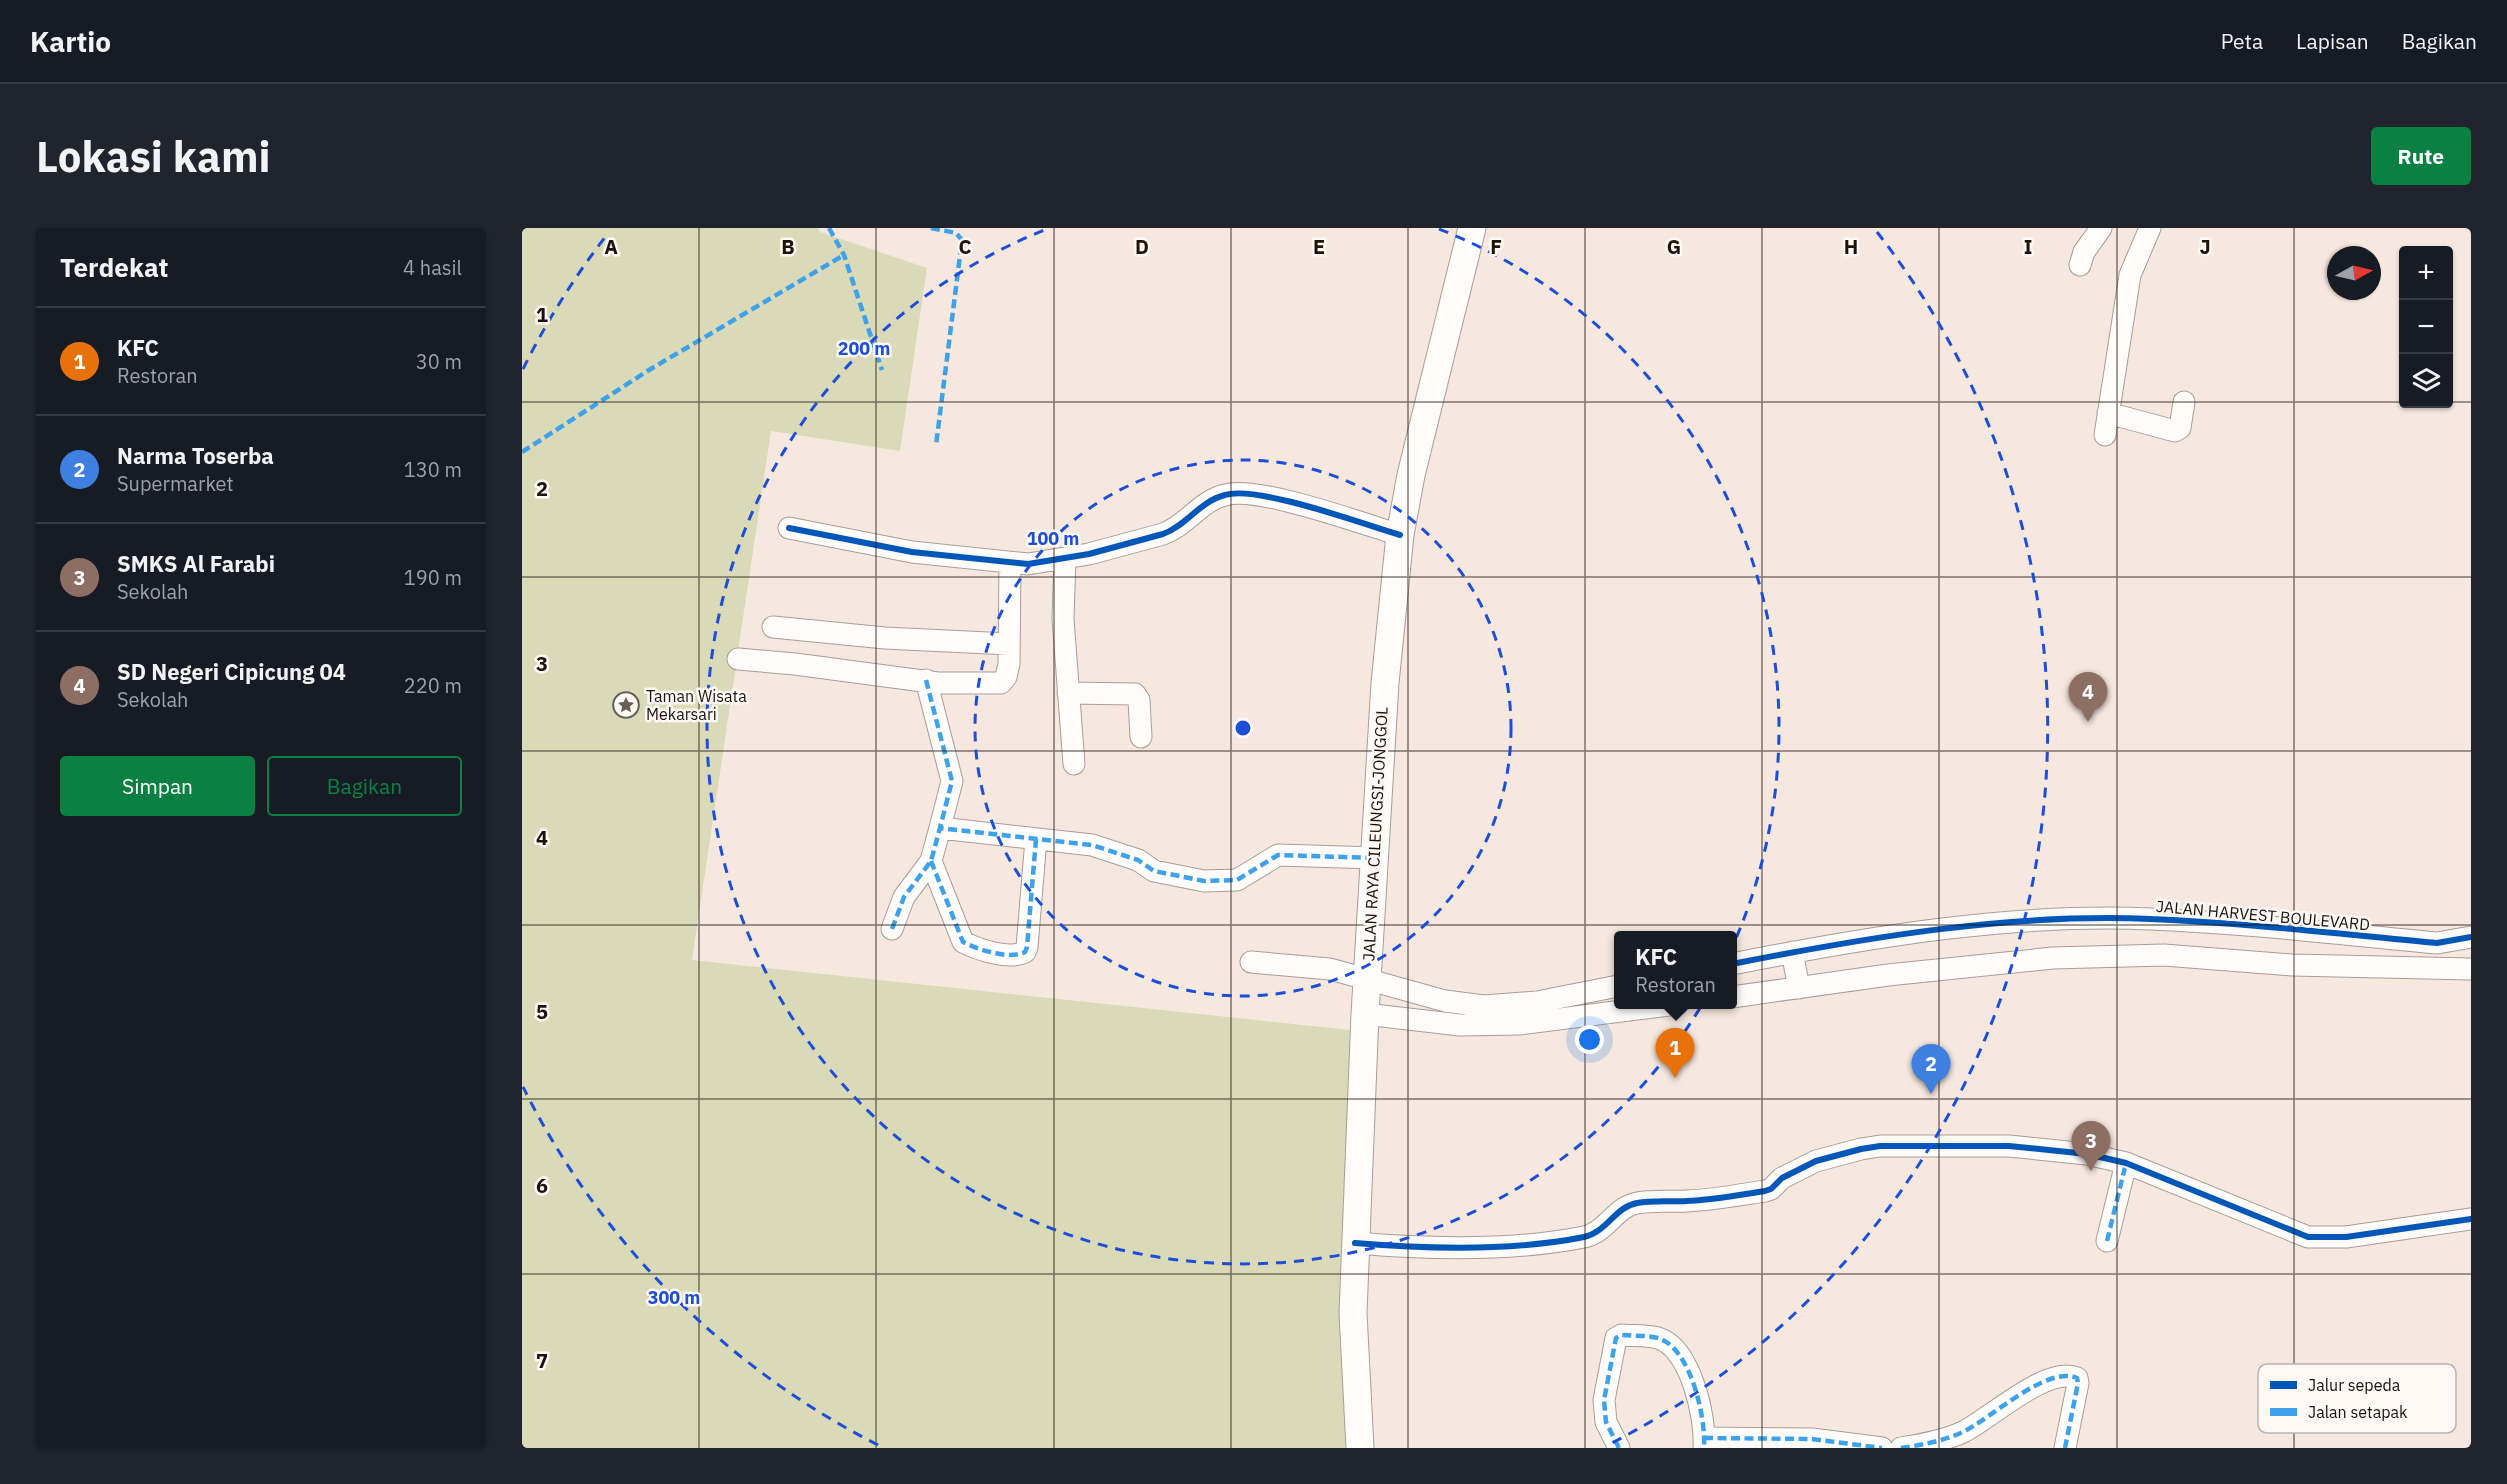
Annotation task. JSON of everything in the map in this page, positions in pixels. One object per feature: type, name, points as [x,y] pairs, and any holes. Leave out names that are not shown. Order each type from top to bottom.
[{"type":"main road","name":"JALAN RAYA CILEUNGSI-JONGGOL","points":[[1360,1448],[1353,1313],[1365,1014],[1385,683],[1400,535],[1410,475],[1472,228]]},
{"type":"street","points":[[2080,265],[2084,252],[2102,228]]},
{"type":"street","points":[[2105,435],[2130,275],[2150,228]]},
{"type":"street","points":[[2108,412],[2175,431],[2180,428],[2184,402]]},
{"type":"street","points":[[789,528],[912,552],[1028,564],[1118,548],[1173,531],[1205,504],[1222,495],[1239,493],[1268,496],[1400,535]]},
{"type":"street","points":[[1065,558],[1063,619],[1074,764]]},
{"type":"street","points":[[738,659],[926,680],[1001,683],[1007,674],[1010,563]]},
{"type":"street","points":[[773,627],[885,638],[1009,644]]},
{"type":"street","points":[[892,929],[904,897],[931,861],[952,781],[926,680]]},
{"type":"street","points":[[1068,693],[1135,694],[1139,700],[1141,737]]},
{"type":"street","points":[[940,828],[1092,845],[1138,861],[1154,871],[1204,881],[1237,880],[1278,855],[1375,858]]},
{"type":"street","points":[[931,861],[963,942],[1017,956],[1025,952],[1027,947],[1036,839]]},
{"type":"street","name":"JALAN HARVEST BOULEVARD","points":[[1737,963],[1792,952],[1988,923],[2053,920],[2151,919],[2437,942],[2471,937]]},
{"type":"street","points":[[1792,952],[1799,987]]},
{"type":"street","points":[[1737,996],[1888,975],[2053,958],[2164,955],[2292,965],[2471,969]]},
{"type":"street","points":[[1251,962],[1330,969],[1445,1001],[1485,1006],[1537,1002],[1614,987]]},
{"type":"street","points":[[1365,1014],[1460,1025],[1520,1024],[1644,1009]]},
{"type":"street","points":[[1356,1243],[1529,1244],[1586,1237],[1604,1228],[1627,1206],[1636,1203],[1689,1201],[1771,1190],[1782,1178],[1816,1161],[1880,1146],[2008,1146],[2087,1154],[2126,1163],[2308,1237],[2346,1237],[2471,1219]]},
{"type":"street","points":[[2107,1241],[2126,1163]]},
{"type":"street","points":[[1619,1448],[1606,1422],[1604,1400],[1616,1338],[1621,1335],[1659,1338],[1675,1351],[1690,1374],[1697,1398],[1704,1443],[1812,1439],[1882,1448]]},
{"type":"street","points":[[1901,1448],[1925,1444],[1963,1432],[2039,1385],[2053,1378],[2072,1376],[2077,1378],[2078,1383],[2065,1448]]},
{"type":"green space","name":"Taman Wisata Mekarsari","points":[[522,228],[818,228],[820,232],[927,268],[900,451],[771,431],[692,960],[1350,1030],[1345,1184],[1350,1448],[522,1448]]},
{"type":"marked path","points":[[829,228],[844,255],[882,370]]},
{"type":"marked path","points":[[931,228],[956,233],[962,240],[936,445]]},
{"type":"marked path","points":[[522,452],[649,370],[844,255]]},
{"type":"marked path","points":[[926,680],[952,781],[940,828]]},
{"type":"marked path","points":[[892,929],[904,897],[931,861],[940,828],[1092,845],[1138,860],[1154,871],[1204,881],[1237,880],[1278,855],[1375,858]]},
{"type":"marked path","points":[[931,861],[963,942],[994,953],[1018,954],[1025,952],[1027,947],[1036,839]]},
{"type":"marked path","points":[[2107,1241],[2126,1163]]},
{"type":"marked path","points":[[1619,1448],[1606,1422],[1604,1400],[1616,1338],[1621,1335],[1658,1338],[1670,1344],[1679,1355],[1688,1369],[1699,1403],[1704,1448]]},
{"type":"marked path","points":[[1901,1448],[1940,1440],[1963,1432],[2035,1386],[2050,1379],[2065,1376],[2077,1378],[2078,1383],[2065,1448]]},
{"type":"marked path","points":[[1704,1438],[1812,1439],[1882,1448]]},
{"type":"cycle path","points":[[789,528],[912,552],[1028,564],[1089,554],[1163,534],[1179,525],[1208,502],[1225,495],[1240,493],[1285,500],[1400,535]]},
{"type":"cycle path","points":[[1737,963],[1940,929],[1993,923],[2098,918],[2187,921],[2437,943],[2471,937]]},
{"type":"cycle path","points":[[1355,1243],[1470,1248],[1557,1242],[1592,1234],[1629,1205],[1706,1200],[1765,1191],[1771,1189],[1782,1178],[1816,1161],[1880,1146],[2009,1146],[2087,1154],[2126,1163],[2308,1237],[2346,1237],[2471,1219]]},
{"type":"place","name":"Taman Wisata Mekarsari","points":[[626,705]]},
{"type":"place","name":"SD Negeri Cipicung 04","points":[[2088,722]]},
{"type":"place","name":"KFC","points":[[1675,1078]]},
{"type":"place","name":"Narma Toserba","points":[[1931,1094]]},
{"type":"place","name":"SMKS Al Farabi","points":[[2091,1171]]}]
